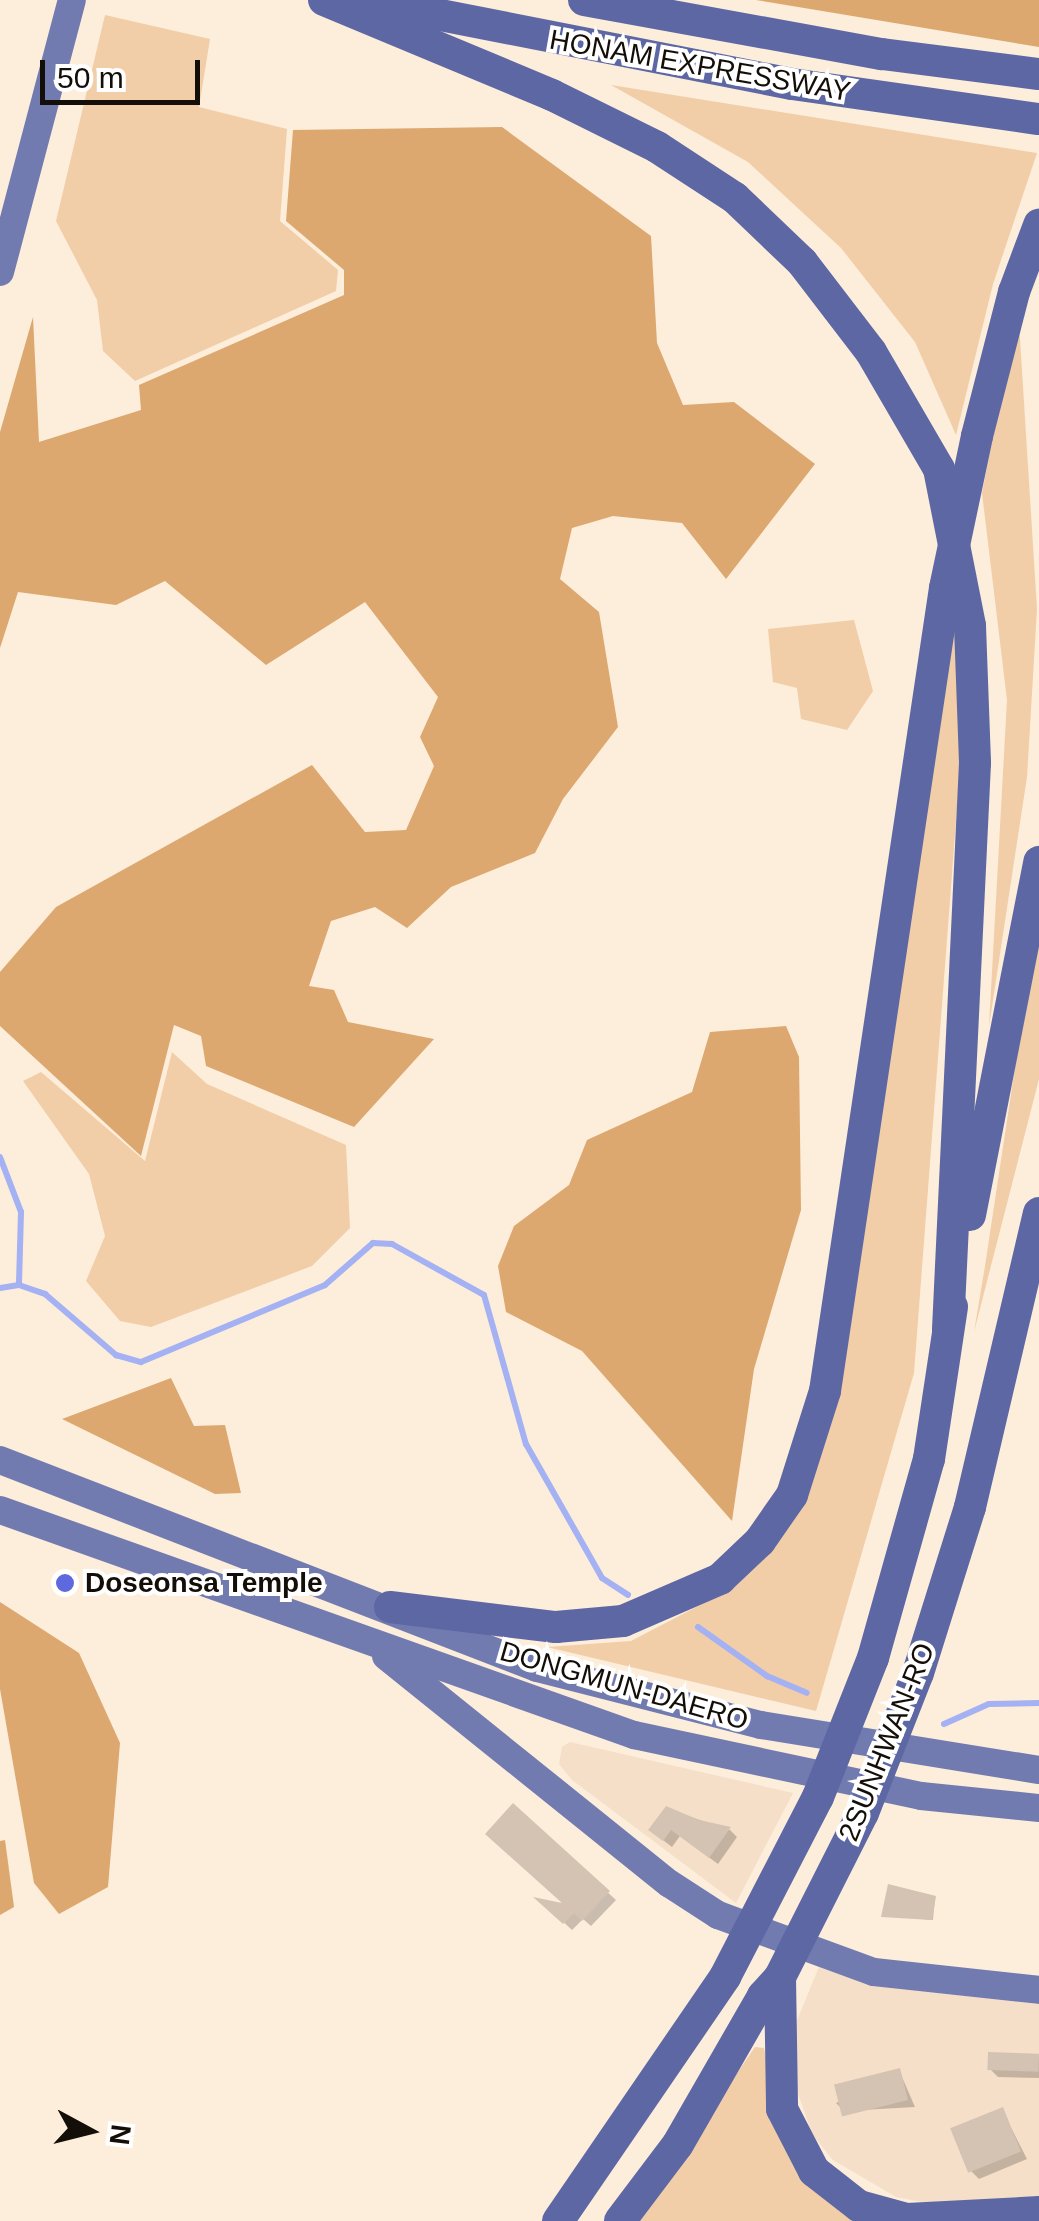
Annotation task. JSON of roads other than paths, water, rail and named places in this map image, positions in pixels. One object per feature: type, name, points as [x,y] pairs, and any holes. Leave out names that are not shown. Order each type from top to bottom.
[{"type":"highway","points":[[324,0],[552,95],[657,147],[736,198],[802,262],[870,352],[939,469],[970,626],[975,764],[948,1329]]},
{"type":"highway","name":"HONAM EXPRESSWAY","points":[[364,0],[792,84],[1039,119]]},
{"type":"highway","name":"HONAM EXPRESSWAY","points":[[584,0],[882,54],[1039,74]]},
{"type":"highway","points":[[390,1607],[556,1627],[624,1621],[720,1578],[760,1541],[792,1495],[826,1392],[945,588],[977,436],[1014,292],[1039,226]]},
{"type":"highway","points":[[948,1329],[1039,862]]},
{"type":"highway","name":"2SUNHWAN-RO","points":[[620,2221],[678,2144],[775,1993],[863,1812],[918,1673],[970,1507],[1039,1213]]},
{"type":"highway","name":"2SUNHWAN-RO","points":[[558,2221],[725,1976],[818,1796],[872,1658],[929,1460],[948,1329]]},
{"type":"highway","points":[[775,1993],[782,2109],[814,2171],[859,2206],[907,2219],[1039,2212]]},
{"type":"main road","points":[[0,272],[72,0]]},
{"type":"main road","name":"DONGMUN-DAERO","points":[[0,1460],[390,1607],[537,1668],[678,1707],[1039,1770]]},
{"type":"main road","name":"DONGMUN-DAERO","points":[[0,1510],[634,1735],[921,1796],[1039,1808]]},
{"type":"main road","name":"DONGMUN-DAERO","points":[[365,1640],[718,1914],[874,1972],[1039,1990]]},
{"type":"waterway","points":[[0,1157],[21,1212],[19,1285]]},
{"type":"waterway","points":[[0,1288],[19,1285],[45,1294],[116,1355],[141,1362],[325,1285],[373,1243],[392,1244],[484,1295],[526,1444],[602,1578],[628,1595]]},
{"type":"waterway","points":[[698,1627],[767,1676],[807,1693]]},
{"type":"waterway","points":[[944,1724],[989,1704],[1039,1703]]},
{"type":"place","name":"Doseonsa Temple","points":[[65,1583]]}]
